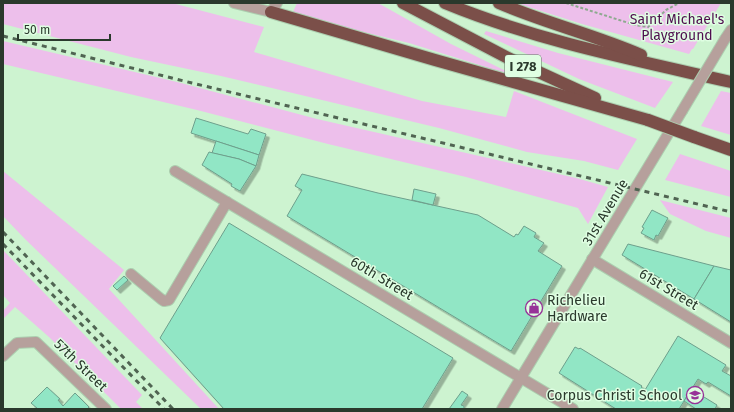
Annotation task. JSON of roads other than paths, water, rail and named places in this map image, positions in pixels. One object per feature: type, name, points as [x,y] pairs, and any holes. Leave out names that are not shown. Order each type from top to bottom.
[{"type":"highway","name":"I 278","points":[[403,3],[514,62],[648,120],[731,150]]},
{"type":"highway","name":"I 278","points":[[446,3],[486,19],[536,35],[731,82]]},
{"type":"highway","points":[[499,3],[614,43],[672,68]]},
{"type":"highway","points":[[274,8],[435,60],[648,120]]},
{"type":"street","points":[[234,3],[274,8]]},
{"type":"street","name":"31st Avenue","points":[[502,409],[731,30]]},
{"type":"street","name":"60th Street","points":[[175,171],[574,409]]},
{"type":"street","points":[[130,274],[161,300],[169,300],[227,202]]},
{"type":"street","name":"61st Street","points":[[592,259],[731,343]]},
{"type":"street","name":"57th Street","points":[[3,356],[17,342],[36,342],[106,409]]},
{"type":"railway","points":[[3,36],[192,83],[731,212]]},
{"type":"railway","points":[[3,232],[173,409]]},
{"type":"railway","points":[[3,244],[164,409]]},
{"type":"place","name":"Richelieu Hardware","points":[[534,308]]},
{"type":"place","name":"Corpus Christi School","points":[[695,395]]},
{"type":"park label","name":"Saint Michael's Playground","points":[[677,28]]}]
